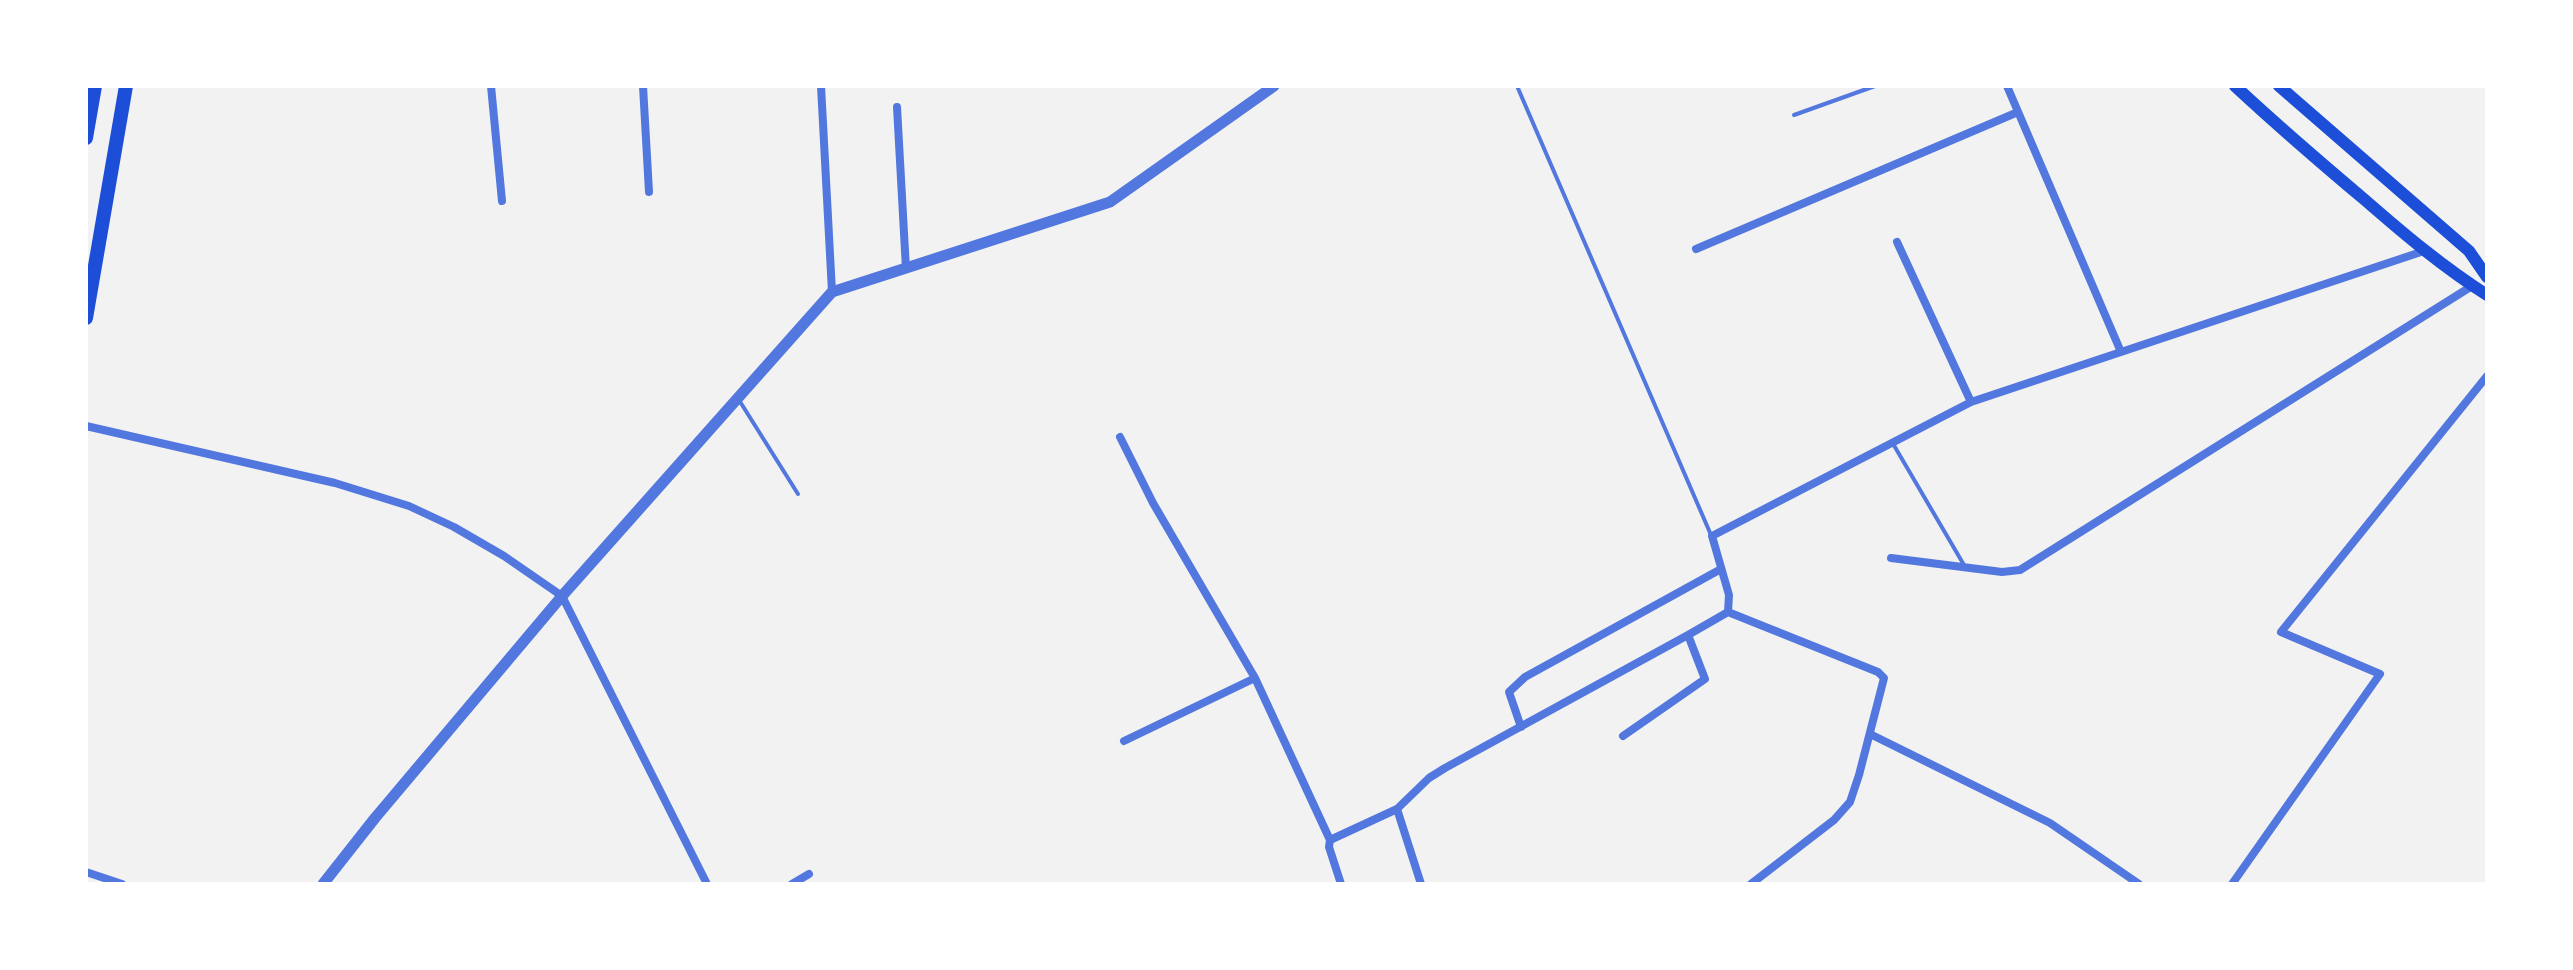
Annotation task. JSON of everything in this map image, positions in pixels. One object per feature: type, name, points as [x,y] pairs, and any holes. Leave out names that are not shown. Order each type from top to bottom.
[{"type":"highway","points":[[86,138],[95,86]]},
{"type":"highway","points":[[86,318],[126,86]]},
{"type":"main road","points":[[2235,86],[2286,134],[2424,251],[2487,295]]},
{"type":"main road","points":[[2279,86],[2469,251],[2487,277]]},
{"type":"street","points":[[491,86],[502,201]]},
{"type":"street","points":[[643,86],[649,192]]},
{"type":"street","points":[[821,86],[832,292]]},
{"type":"street","points":[[323,884],[562,596],[832,292],[1110,202],[1274,86]]},
{"type":"street","points":[[2007,86],[2121,352]]},
{"type":"street","points":[[897,107],[906,269]]},
{"type":"street","points":[[1696,249],[2018,112]]},
{"type":"street","points":[[1897,242],[1971,402]]},
{"type":"street","points":[[1728,612],[1729,595],[1712,536],[1892,442],[1971,402],[2424,251]]},
{"type":"street","points":[[1891,558],[2002,572],[2020,570],[2035,563],[2472,286]]},
{"type":"street","points":[[2232,884],[2380,674],[2281,632],[2487,376]]},
{"type":"street","points":[[86,426],[335,483],[409,506],[454,527],[562,596],[707,884]]},
{"type":"street","points":[[1120,437],[1153,503],[1255,678],[1330,840],[1329,847],[1341,884]]},
{"type":"street","points":[[1521,727],[1509,697],[1511,688],[1525,677],[1721,569]]},
{"type":"street","points":[[1330,840],[1397,809],[1429,778],[1728,612]]},
{"type":"street","points":[[1728,612],[1878,672],[1884,678],[1850,802],[1834,820],[1751,884]]},
{"type":"street","points":[[1623,736],[1705,679],[1688,635]]},
{"type":"street","points":[[1124,741],[1255,678]]},
{"type":"street","points":[[1870,734],[2050,823],[2139,884]]},
{"type":"street","points":[[1397,809],[1421,884]]},
{"type":"street","points":[[86,872],[122,884]]},
{"type":"street","points":[[792,884],[809,874]]},
{"type":"lane","points":[[1517,86],[1712,536]]},
{"type":"lane","points":[[1794,115],[1875,86]]},
{"type":"lane","points":[[737,398],[798,494]]},
{"type":"lane","points":[[1892,442],[1965,567]]}]
